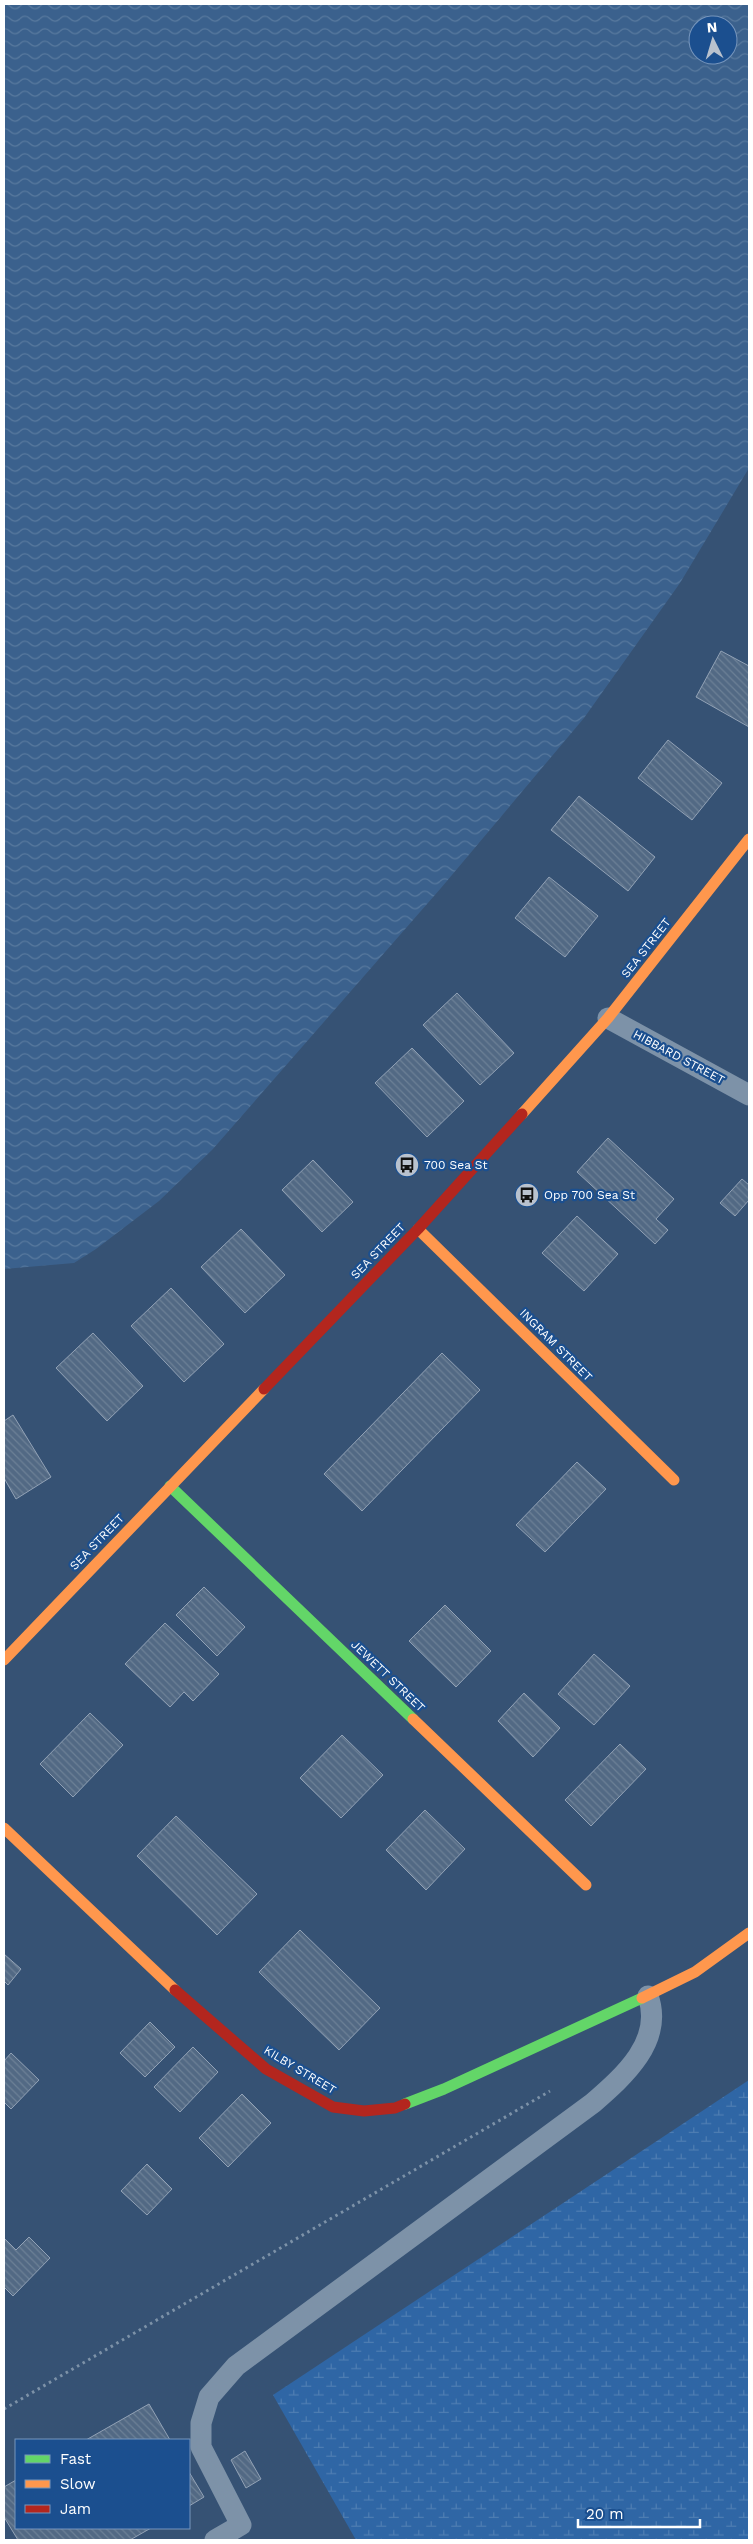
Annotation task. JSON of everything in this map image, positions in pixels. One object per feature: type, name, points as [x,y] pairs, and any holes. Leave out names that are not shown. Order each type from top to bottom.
[{"type":"street","name":"SEA STREET","points":[[4,1660],[418,1229],[608,1018],[749,839]]},
{"type":"street","name":"INGRAM STREET","points":[[418,1229],[674,1480]]},
{"type":"street","name":"JEWETT STREET","points":[[170,1486],[586,1885]]},
{"type":"street","name":"KILBY STREET","points":[[4,1828],[233,2042],[266,2069],[333,2106],[364,2111],[395,2108],[444,2089],[648,1996],[696,1972],[749,1933]]},
{"type":"lane","name":"HIBBARD STREET","points":[[608,1018],[749,1095]]},
{"type":"lane","points":[[215,2540],[241,2525],[202,2447],[201,2423],[209,2397],[221,2381],[236,2366],[593,2103],[615,2084],[633,2063],[648,2038],[654,2016],[648,1996]]},
{"type":"path","points":[[4,2409],[558,2086]]},
{"type":"green space","points":[[749,2080],[749,2540],[356,2540],[273,2395]]},
{"type":"water","points":[[4,4],[749,4],[749,468],[680,583],[584,718],[441,888],[212,1150],[159,1201],[96,1249],[74,1263],[4,1269]]},
{"type":"building","points":[[721,651],[749,666],[749,727],[696,697]]},
{"type":"building","points":[[668,740],[722,783],[692,820],[638,778]]},
{"type":"building","points":[[579,796],[655,857],[628,891],[551,830]]},
{"type":"building","points":[[549,877],[598,916],[565,957],[515,918]]},
{"type":"building","points":[[457,993],[514,1053],[480,1085],[423,1025]]},
{"type":"building","points":[[412,1048],[464,1101],[427,1137],[375,1083]]},
{"type":"building","points":[[608,1138],[674,1199],[656,1219],[668,1230],[655,1244],[577,1172]]},
{"type":"building","points":[[313,1160],[353,1202],[322,1232],[282,1190]]},
{"type":"building","points":[[742,1179],[749,1185],[749,1200],[735,1216],[720,1203]]},
{"type":"building","points":[[577,1216],[618,1254],[584,1291],[542,1253]]},
{"type":"building","points":[[241,1229],[285,1275],[245,1313],[201,1267]]},
{"type":"building","points":[[171,1288],[224,1344],[184,1382],[131,1326]]},
{"type":"building","points":[[93,1333],[143,1386],[107,1421],[56,1368]]},
{"type":"building","points":[[442,1353],[480,1390],[362,1511],[324,1474]]},
{"type":"building","points":[[13,1415],[51,1477],[16,1499],[4,1478],[4,1421]]},
{"type":"building","points":[[577,1462],[606,1489],[545,1552],[516,1525]]},
{"type":"building","points":[[204,1587],[245,1627],[217,1656],[176,1615]]},
{"type":"building","points":[[445,1605],[491,1651],[456,1687],[409,1641]]},
{"type":"building","points":[[165,1623],[219,1674],[193,1701],[184,1692],[170,1707],[125,1664]]},
{"type":"building","points":[[594,1654],[630,1686],[594,1725],[558,1694]]},
{"type":"building","points":[[524,1693],[560,1728],[533,1757],[498,1721]]},
{"type":"building","points":[[90,1713],[123,1745],[73,1797],[40,1764]]},
{"type":"building","points":[[342,1735],[383,1775],[341,1818],[300,1778]]},
{"type":"building","points":[[620,1744],[646,1769],[591,1826],[565,1800]]},
{"type":"building","points":[[425,1810],[465,1849],[426,1890],[386,1850]]},
{"type":"building","points":[[176,1816],[257,1894],[217,1935],[137,1856]]},
{"type":"building","points":[[300,1930],[380,2008],[339,2050],[259,1972]]},
{"type":"building","points":[[4,1954],[21,1969],[8,1985],[4,1981]]},
{"type":"building","points":[[150,2022],[175,2047],[145,2077],[120,2053]]},
{"type":"building","points":[[193,2047],[218,2072],[180,2112],[154,2087]]},
{"type":"building","points":[[11,2053],[39,2080],[11,2109],[4,2102],[4,2061]]},
{"type":"building","points":[[242,2094],[271,2123],[228,2167],[199,2138]]},
{"type":"building","points":[[147,2164],[172,2189],[147,2215],[121,2191]]},
{"type":"building","points":[[29,2237],[50,2258],[13,2296],[4,2287],[4,2238],[16,2250]]},
{"type":"building","points":[[149,2404],[169,2439],[88,2439]]},
{"type":"building","points":[[245,2451],[261,2479],[246,2488],[231,2460]]},
{"type":"building","points":[[190,2474],[204,2497],[190,2505]]},
{"type":"building","points":[[15,2481],[15,2529],[149,2529],[130,2540],[18,2540],[4,2517],[4,2487]]},
{"type":"traffic: fast","points":[[170,1486],[413,1719]]},
{"type":"traffic: fast","points":[[405,2104],[444,2089],[642,1998]]},
{"type":"traffic: slow","points":[[522,1114],[608,1018],[749,839]]},
{"type":"traffic: slow","points":[[418,1229],[674,1480]]},
{"type":"traffic: slow","points":[[4,1660],[264,1389]]},
{"type":"traffic: slow","points":[[413,1719],[586,1885]]},
{"type":"traffic: slow","points":[[4,1828],[175,1990]]},
{"type":"traffic: slow","points":[[642,1998],[695,1972],[749,1933]]},
{"type":"traffic: jam","points":[[264,1389],[418,1229],[522,1114]]},
{"type":"traffic: jam","points":[[175,1990],[266,2069],[333,2107],[364,2111],[395,2108],[405,2104]]},
{"type":"place","name":"700 Sea St","points":[[407,1165]]},
{"type":"place","name":"Opp 700 Sea St","points":[[527,1195]]}]
